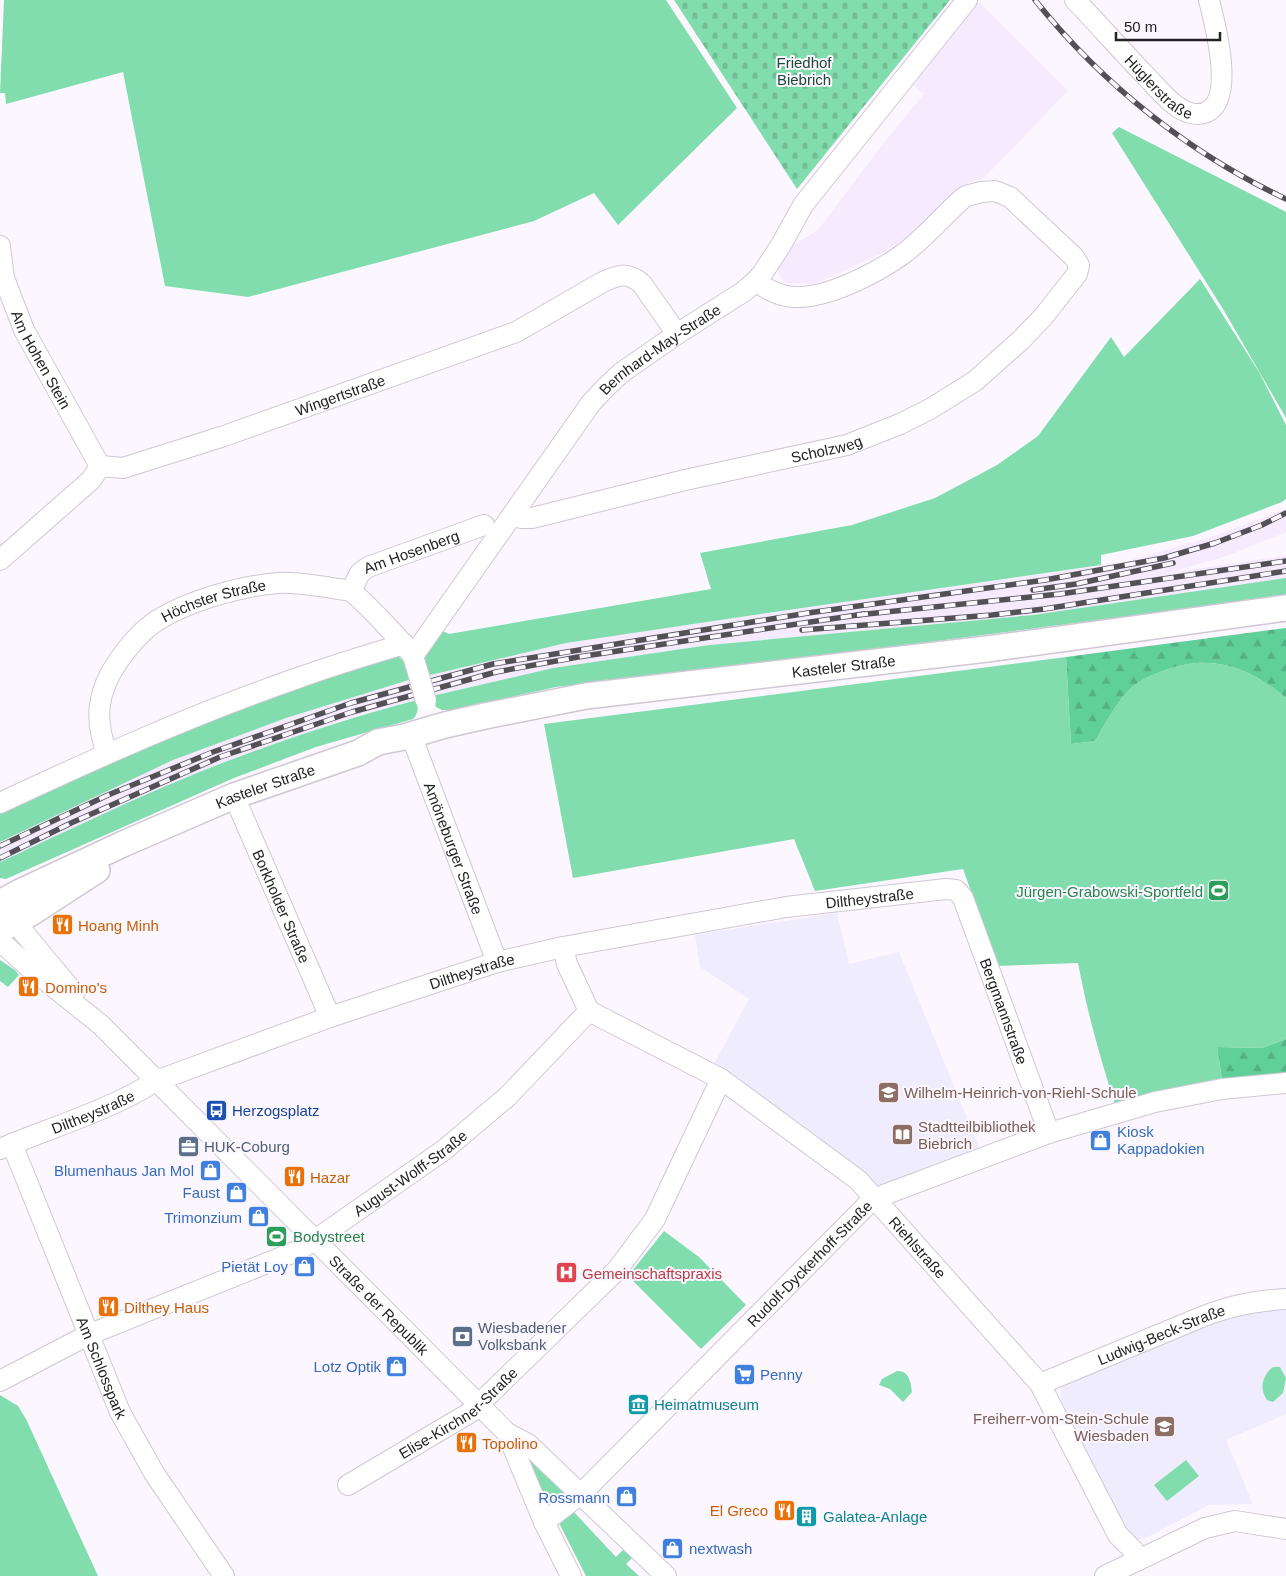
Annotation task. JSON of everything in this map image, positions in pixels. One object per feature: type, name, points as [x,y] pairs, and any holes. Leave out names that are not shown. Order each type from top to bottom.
[{"type":"main road","name":"Kasteler Straße","points":[[3,920],[31,913],[173,822],[234,796],[358,753],[378,742],[434,728],[586,696],[987,649],[1286,608]]},
{"type":"street","name":"Bernhard-May-Straße","points":[[409,650],[513,515],[591,402],[621,373],[677,334],[743,292],[756,281],[780,246],[803,205],[967,0]]},
{"type":"street","name":"Hüglerstraße","points":[[1075,0],[1175,105],[1196,114],[1209,111],[1217,102],[1222,85],[1220,58],[1210,0]]},
{"type":"street","name":"Scholzweg","points":[[513,515],[521,518],[532,518],[685,480],[847,445],[900,424],[930,409],[975,381],[1021,340],[1043,316],[1078,274],[1079,265],[1074,257],[1010,197],[995,191],[966,196],[902,255],[874,272],[843,286],[817,295],[794,297],[774,292],[756,281]]},
{"type":"street","name":"Am Hohen Stein","points":[[0,246],[2,278],[24,330],[100,466]]},
{"type":"street","name":"Wingertstraße","points":[[100,466],[123,468],[224,436],[516,332],[615,276],[629,276],[642,284],[677,334]]},
{"type":"street","points":[[0,560],[91,480],[100,466]]},
{"type":"street","name":"Am Hosenberg","points":[[351,591],[360,573],[368,567],[484,525]]},
{"type":"street","name":"Höchster Straße","points":[[107,753],[100,734],[99,723],[99,707],[102,693],[108,677],[127,649],[151,625],[165,616],[218,595],[262,585],[278,583],[301,584],[351,591]]},
{"type":"street","points":[[351,591],[409,650],[419,676],[434,728]]},
{"type":"street","points":[[0,803],[107,753],[237,700],[286,682],[409,650]]},
{"type":"street","name":"Amöneburger Straße","points":[[407,736],[497,962]]},
{"type":"street","name":"Borkholder Straße","points":[[234,796],[330,1016]]},
{"type":"street","name":"Diltheystraße","points":[[6,1147],[118,1102],[156,1081],[330,1016],[497,962],[562,947],[786,907],[946,889],[956,890]]},
{"type":"street","name":"Bergmannstraße","points":[[956,890],[963,898],[1049,1133]]},
{"type":"street","name":"Straße der Republik","points":[[3,920],[156,1081],[507,1433],[528,1444],[666,1576]]},
{"type":"street","points":[[562,947],[567,964],[589,1011]]},
{"type":"street","name":"Riehlstraße","points":[[589,1011],[721,1079],[858,1180],[1040,1384],[1118,1535],[1134,1550],[1139,1560]]},
{"type":"street","name":"August-Wolff-Straße","points":[[0,1381],[88,1334],[297,1251],[315,1240],[451,1144],[508,1097],[589,1011]]},
{"type":"street","name":"Elise-Kirchner-Straße","points":[[348,1484],[471,1412],[618,1270],[655,1219],[721,1079]]},
{"type":"street","name":"Rudolf-Dyckerhoff-Straße","points":[[544,1522],[581,1494],[873,1199],[1049,1133],[1155,1102],[1222,1089],[1286,1083]]},
{"type":"street","name":"Am Schlosspark","points":[[6,1147],[127,1426],[154,1473],[224,1576]]},
{"type":"street","name":"Ludwig-Beck-Straße","points":[[1040,1384],[1232,1306],[1256,1301],[1286,1299]]},
{"type":"street","points":[[507,1433],[544,1522],[571,1576]]},
{"type":"street","points":[[1105,1576],[1204,1528],[1235,1521],[1286,1529]]},
{"type":"shaded area","points":[[979,2],[1068,91],[984,178],[968,183],[955,192],[911,234],[884,252],[822,281],[811,284],[786,283],[778,272],[778,266],[788,248],[818,230],[882,145],[924,94],[913,85]]},
{"type":"shaded area","points":[[1286,509],[1286,532],[1224,557],[1163,574],[1286,555],[1286,578],[1033,615],[709,645],[553,668],[365,713],[221,763],[0,862],[0,842],[173,760],[286,718],[412,679],[566,643],[1125,562],[1214,536]]},
{"type":"shaded area","points":[[837,913],[849,964],[899,952],[981,1152],[876,1192],[711,1069],[749,999],[700,967],[695,935]]},
{"type":"shaded area","name":"Freiherr-vom-Stein-Schule Wiesbaden","points":[[1286,1307],[1286,1414],[1226,1440],[1253,1504],[1209,1505],[1146,1538],[1137,1540],[1124,1530],[1062,1401],[1060,1395],[1062,1388],[1067,1383],[1235,1311]]},
{"type":"green space","points":[[4,0],[666,0],[737,108],[618,225],[594,193],[534,221],[248,297],[165,286],[123,72],[6,104],[5,93],[0,93]]},
{"type":"green space","name":"Friedhof Biebrich","points":[[674,0],[950,0],[797,189]]},
{"type":"green space","points":[[1119,127],[1286,212],[1286,418],[1223,309],[1112,133]]},
{"type":"green space","points":[[1200,279],[1259,372],[1286,425],[1286,499],[1282,502],[1193,536],[1101,555],[1101,565],[566,643],[426,676],[413,656],[434,627],[449,634],[711,589],[700,553],[852,525],[935,498],[997,465],[1038,436],[1111,337],[1124,357]]},
{"type":"green space","points":[[1286,578],[1286,596],[751,665],[556,687],[454,710],[442,710],[436,707],[432,696],[553,668],[709,645],[1033,615]]},
{"type":"green space","points":[[1286,628],[1286,698],[1259,679],[1230,666],[1215,663],[1183,665],[1157,673],[1136,684],[1116,706],[1095,741],[1071,744],[1066,657]]},
{"type":"green space","points":[[393,654],[403,661],[412,679],[286,718],[173,760],[0,842],[0,810],[264,699]]},
{"type":"green space","points":[[1066,657],[1071,744],[1095,741],[1116,706],[1136,684],[1157,673],[1183,665],[1215,663],[1230,666],[1259,679],[1286,698],[1286,1039],[1262,1048],[1217,1047],[1223,1086],[1115,1104],[1094,1034],[1078,963],[998,966],[963,869],[815,891],[794,839],[573,878],[544,724]]},
{"type":"green space","points":[[417,700],[418,708],[413,719],[316,747],[234,778],[6,879],[0,878],[0,862],[166,786],[294,737]]},
{"type":"green space","points":[[0,960],[19,975],[8,987],[0,981]]},
{"type":"green space","points":[[1286,1039],[1286,1078],[1223,1086],[1217,1047],[1262,1048]]},
{"type":"green space","points":[[664,1231],[699,1257],[746,1305],[701,1349],[628,1276]]},
{"type":"green space","points":[[1273,1367],[1280,1367],[1286,1378],[1283,1393],[1273,1402],[1267,1400],[1262,1387],[1266,1374]]},
{"type":"green space","points":[[897,1371],[907,1375],[911,1385],[912,1392],[903,1402],[890,1389],[879,1385],[882,1379]]},
{"type":"green space","points":[[0,1395],[18,1406],[26,1419],[98,1576],[0,1576]]},
{"type":"green space","points":[[522,1444],[570,1491],[547,1509]]},
{"type":"green space","points":[[1186,1460],[1199,1476],[1167,1501],[1154,1485]]},
{"type":"green space","points":[[573,1511],[616,1557],[624,1549],[632,1558],[626,1564],[639,1576],[586,1576],[558,1521]]},
{"type":"railway","points":[[1035,0],[1089,60],[1149,114],[1215,160],[1250,181],[1286,199]]},
{"type":"railway","points":[[0,846],[108,795],[213,752],[351,703],[493,664],[808,613],[1045,580],[1164,558],[1215,543],[1262,525],[1286,513]]},
{"type":"railway","points":[[857,615],[1060,594],[1286,561]]},
{"type":"railway","points":[[1033,590],[1076,584],[1173,563]]},
{"type":"railway","points":[[802,630],[1044,609],[1286,571]]},
{"type":"railway","points":[[0,858],[71,823],[220,757],[352,712],[496,672],[578,657],[864,614]]},
{"type":"place","name":"Jürgen-Grabowski-Sportfeld","points":[[1219,891]]},
{"type":"place","name":"Hoang Minh","points":[[62,925]]},
{"type":"place","name":"Domino's","points":[[29,987]]},
{"type":"place","name":"Wilhelm-Heinrich-von-Riehl-Schule","points":[[888,1092]]},
{"type":"place","name":"Herzogsplatz","points":[[216,1110]]},
{"type":"place","name":"Stadtteilbibliothek Biebrich","points":[[902,1135]]},
{"type":"place","name":"Kiosk Kappadokien","points":[[1101,1140]]},
{"type":"place","name":"HUK-Coburg","points":[[188,1146]]},
{"type":"place","name":"Blumenhaus Jan Mol","points":[[210,1170]]},
{"type":"place","name":"Hazar","points":[[294,1177]]},
{"type":"place","name":"Faust","points":[[236,1192]]},
{"type":"place","name":"Trimonzium","points":[[258,1217]]},
{"type":"place","name":"Bodystreet","points":[[277,1236]]},
{"type":"place","name":"Pietät Loy","points":[[304,1266]]},
{"type":"place","name":"Gemeinschaftspraxis","points":[[566,1273]]},
{"type":"place","name":"Dilthey Haus","points":[[108,1307]]},
{"type":"place","name":"Wiesbadener Volksbank","points":[[462,1336]]},
{"type":"place","name":"Lotz Optik","points":[[397,1366]]},
{"type":"place","name":"Penny","points":[[744,1374]]},
{"type":"place","name":"Heimatmuseum","points":[[638,1404]]},
{"type":"place","name":"Freiherr-vom-Stein-Schule Wiesbaden","points":[[1165,1427]]},
{"type":"place","name":"Topolino","points":[[466,1443]]},
{"type":"place","name":"Rossmann","points":[[626,1497]]},
{"type":"place","name":"El Greco","points":[[784,1510]]},
{"type":"place","name":"Galatea-Anlage","points":[[807,1516]]},
{"type":"place","name":"nextwash","points":[[673,1548]]}]
